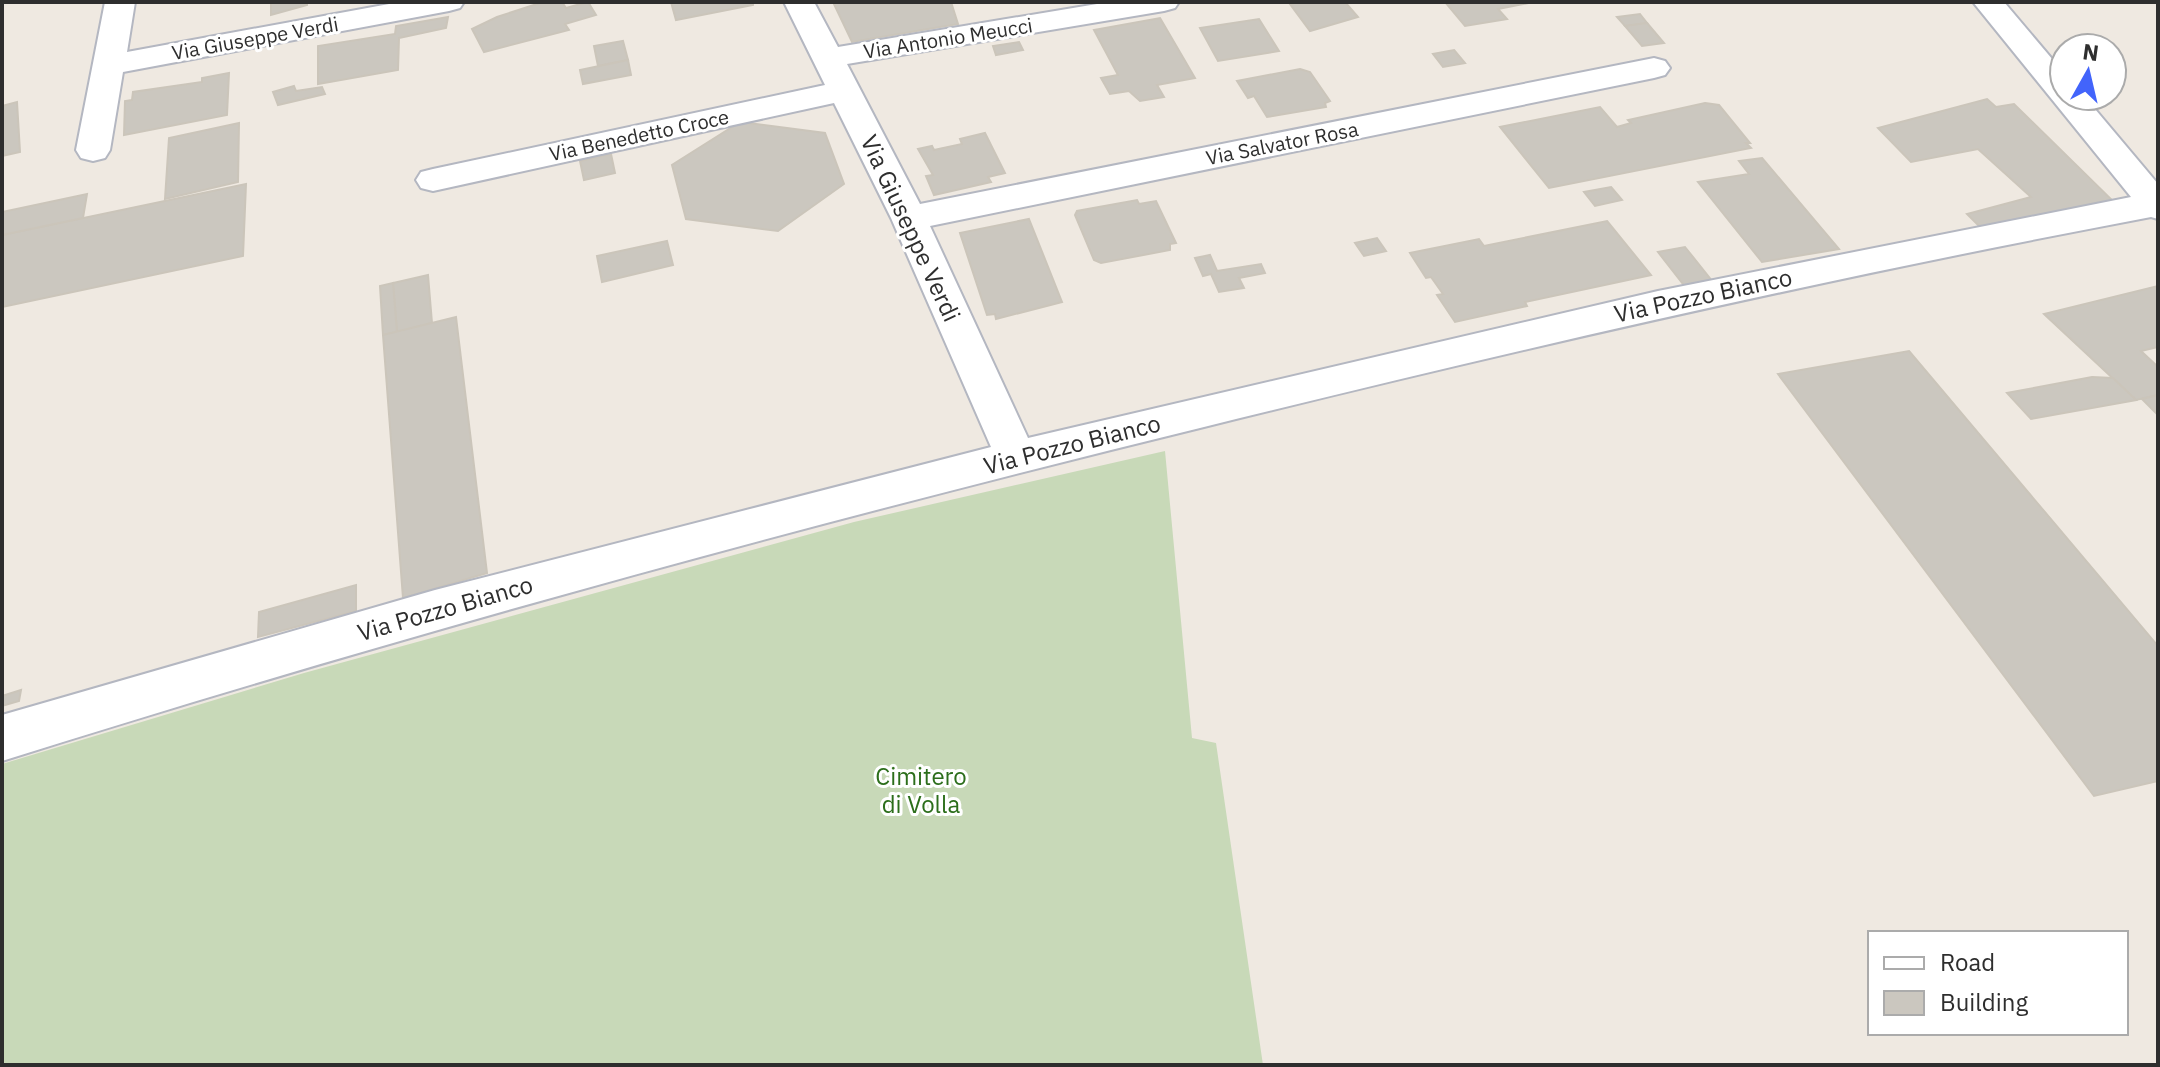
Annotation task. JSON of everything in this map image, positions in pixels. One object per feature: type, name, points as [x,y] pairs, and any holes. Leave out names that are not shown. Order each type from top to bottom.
[{"type":"street","points":[[93,150],[120,2]]},
{"type":"street","name":"Via Giuseppe Verdi","points":[[109,65],[449,2]]},
{"type":"street","name":"Via Giuseppe Verdi","points":[[799,2],[909,218],[1016,457]]},
{"type":"street","name":"Via Antonio Meucci","points":[[828,58],[1164,2]]},
{"type":"street","points":[[1988,2],[2048,74]]},
{"type":"street","name":"Via Salvator Rosa","points":[[909,218],[1654,68]]},
{"type":"street","name":"Via Benedetto Croce","points":[[433,180],[846,90]]},
{"type":"street","points":[[2079,112],[2157,206]]},
{"type":"street","name":"Via Pozzo Bianco","points":[[2,738],[210,673],[614,560],[1016,457],[1682,298],[2157,206]]},
{"type":"green space","name":"Cimitero di Volla","points":[[1165,451],[1192,738],[1216,743],[1263,1065],[2,1065],[2,764],[304,673],[854,522]]},
{"type":"building","points":[[271,2],[307,2],[307,5],[271,15]]},
{"type":"building","points":[[543,2],[562,2],[566,8],[588,2],[596,15],[565,24],[569,30],[484,52],[472,29]]},
{"type":"building","points":[[671,2],[753,2],[753,5],[676,20]]},
{"type":"building","points":[[833,2],[951,2],[958,24],[852,42]]},
{"type":"building","points":[[1345,2],[1358,17],[1310,31],[1290,4]]},
{"type":"building","points":[[1445,2],[1529,3],[1498,9],[1507,19],[1465,26]]},
{"type":"building","points":[[1640,14],[1647,23],[1625,26],[1617,17]]},
{"type":"building","points":[[448,17],[446,28],[399,38],[398,70],[318,84],[318,46],[395,34],[396,26]]},
{"type":"building","points":[[1160,18],[1195,78],[1157,85],[1164,97],[1140,101],[1129,91],[1110,94],[1101,78],[1118,75],[1094,30]]},
{"type":"building","points":[[1259,19],[1279,51],[1218,61],[1200,28]]},
{"type":"building","points":[[1647,23],[1664,43],[1642,46],[1625,26]]},
{"type":"building","points":[[623,41],[628,60],[598,66],[594,46]]},
{"type":"building","points":[[1019,42],[1023,50],[996,55],[993,46]]},
{"type":"building","points":[[1454,50],[1465,63],[1443,67],[1433,54]]},
{"type":"building","points":[[628,60],[631,75],[583,84],[580,70]]},
{"type":"building","points":[[1300,69],[1310,72],[1330,101],[1325,103],[1326,107],[1267,117],[1254,96],[1248,98],[1237,81]]},
{"type":"building","points":[[229,73],[227,115],[124,135],[125,101],[132,100],[133,92],[202,82],[202,78]]},
{"type":"building","points":[[294,86],[296,91],[322,87],[325,94],[278,105],[273,92]]},
{"type":"building","points":[[1987,99],[1996,107],[2014,104],[2115,203],[1981,228],[1967,214],[2031,197],[1978,149],[1911,162],[1878,128]]},
{"type":"building","points":[[17,102],[20,152],[2,156],[2,106]]},
{"type":"building","points":[[1705,103],[1719,105],[1751,148],[1549,188],[1500,127],[1600,107],[1617,127],[1631,123],[1628,120]]},
{"type":"building","points":[[740,122],[825,133],[844,184],[778,231],[686,219],[672,165]]},
{"type":"building","points":[[239,123],[238,182],[165,199],[169,138]]},
{"type":"building","points":[[985,133],[1005,173],[988,177],[991,182],[934,195],[926,176],[933,175],[918,149],[932,146],[934,150],[962,144],[960,139]]},
{"type":"building","points":[[611,154],[615,173],[584,180],[580,161]]},
{"type":"building","points":[[1762,158],[1839,249],[1762,262],[1698,182],[1749,174],[1739,161]]},
{"type":"building","points":[[246,184],[243,256],[2,307],[2,235]]},
{"type":"building","points":[[1611,187],[1622,200],[1595,206],[1584,192]]},
{"type":"building","points":[[87,194],[83,218],[2,235],[2,212]]},
{"type":"building","points":[[1137,200],[1139,204],[1156,201],[1176,243],[1170,244],[1170,250],[1101,263],[1094,260],[1075,215],[1077,211]]},
{"type":"building","points":[[1029,219],[1062,302],[996,319],[995,314],[987,315],[960,233]]},
{"type":"building","points":[[1607,221],[1651,275],[1525,302],[1527,306],[1455,322],[1437,295],[1443,294],[1431,277],[1426,278],[1410,253],[1479,239],[1484,246]]},
{"type":"building","points":[[1377,238],[1386,251],[1364,256],[1355,243]]},
{"type":"building","points":[[667,241],[673,265],[602,282],[597,256]]},
{"type":"building","points":[[1685,247],[1713,282],[1686,288],[1658,252]]},
{"type":"building","points":[[1210,255],[1217,271],[1261,264],[1265,273],[1239,278],[1244,288],[1219,292],[1211,274],[1203,276],[1195,258]]},
{"type":"building","points":[[428,275],[432,323],[397,332],[393,283]]},
{"type":"building","points":[[393,283],[397,332],[383,335],[380,286]]},
{"type":"building","points":[[2158,286],[2158,347],[2141,351],[2158,367],[2158,395],[2136,400],[2044,314]]},
{"type":"building","points":[[456,317],[487,573],[403,598],[383,335]]},
{"type":"building","points":[[1909,351],[2158,646],[2158,781],[2094,796],[1778,374]]},
{"type":"building","points":[[2092,377],[2113,378],[2136,400],[2031,419],[2007,393]]},
{"type":"building","points":[[2158,395],[2158,415],[2142,399]]},
{"type":"building","points":[[356,585],[356,611],[258,637],[259,612]]},
{"type":"building","points":[[21,690],[19,701],[2,706],[2,696]]}]
